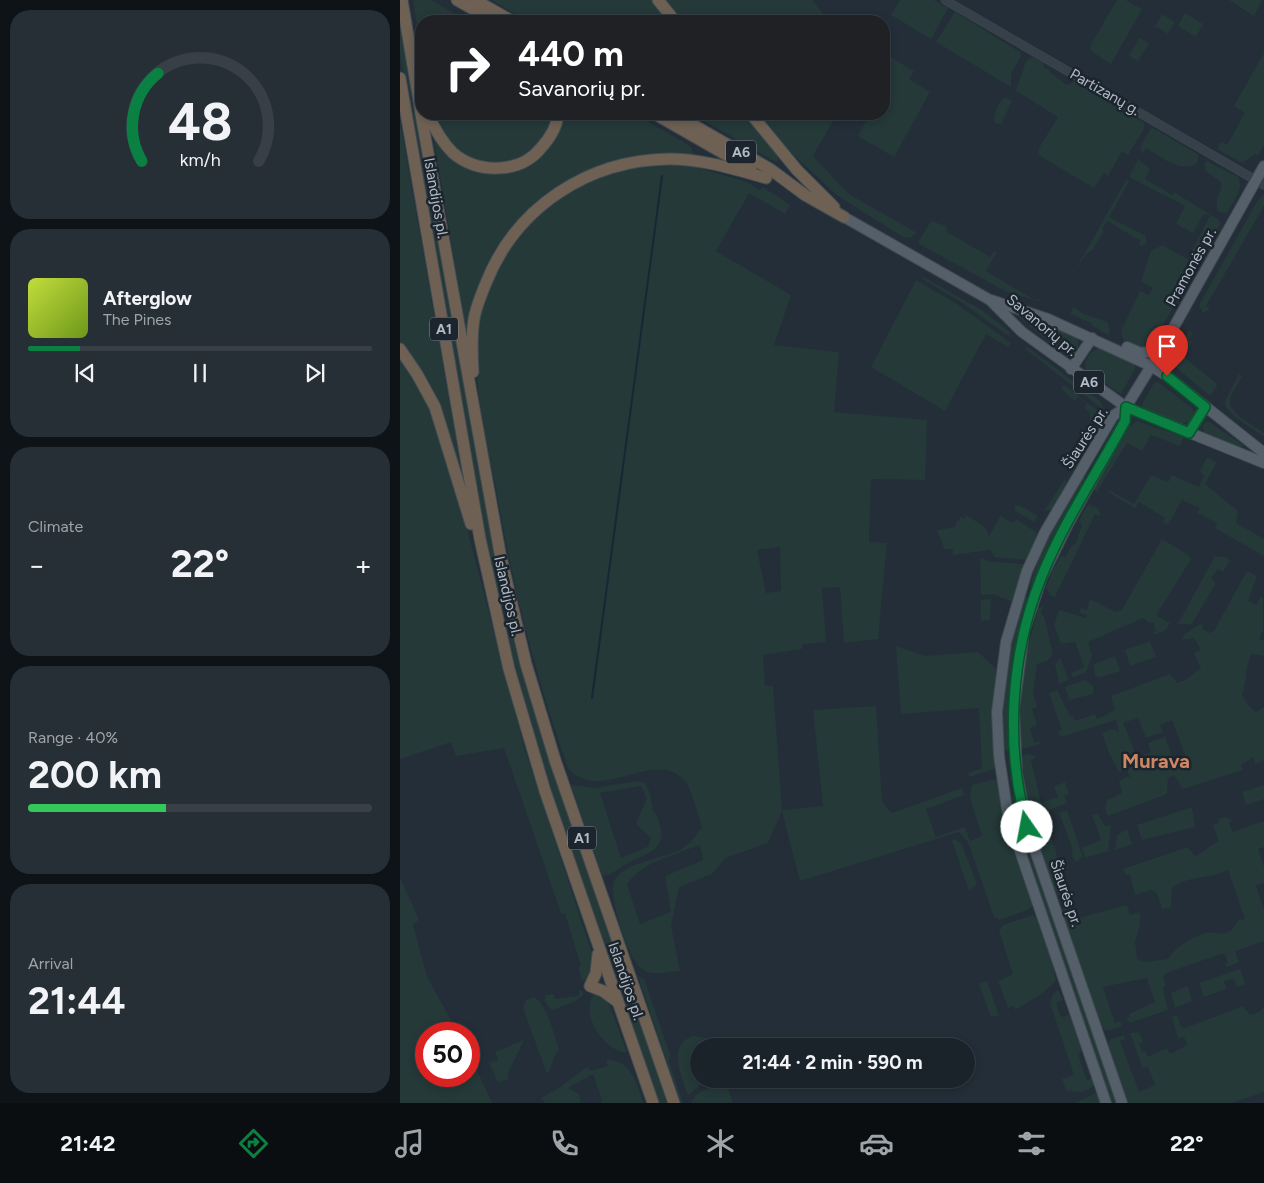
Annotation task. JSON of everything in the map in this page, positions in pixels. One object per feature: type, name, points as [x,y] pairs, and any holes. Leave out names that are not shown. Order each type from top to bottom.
[{"type":"highway","name":"Islandijos pl.","points":[[402,0],[415,77]]},
{"type":"highway","points":[[457,0],[483,15]]},
{"type":"highway","points":[[476,0],[502,15]]},
{"type":"highway","points":[[658,0],[670,15]]},
{"type":"highway","name":"Islandijos pl.","points":[[400,78],[488,579],[527,733],[653,1103]]},
{"type":"highway","name":"Islandijos pl.","points":[[422,120],[500,553],[526,664],[558,769],[674,1103]]},
{"type":"highway","points":[[431,120],[435,130],[454,154],[468,162],[490,168],[520,164],[537,153],[551,137],[556,120]]},
{"type":"highway","name":"Savanorių pr.","points":[[666,120],[766,178],[805,195],[844,217]]},
{"type":"highway","name":"Savanorių pr.","points":[[684,120],[770,169],[805,195]]},
{"type":"highway","points":[[756,120],[797,170],[844,217]]},
{"type":"highway","points":[[475,419],[472,342],[474,318],[490,274],[502,252],[522,224],[541,205],[560,191],[591,174],[619,165],[643,161],[671,159],[709,162],[766,178]]},
{"type":"highway","points":[[400,349],[417,374],[434,407],[488,579]]},
{"type":"highway","points":[[599,948],[596,973],[590,986],[603,991],[618,1002]]},
{"type":"main road","name":"Pramonės pr.","points":[[1126,407],[1260,182],[1264,166]]},
{"type":"main road","name":"Savanorių pr.","points":[[844,217],[990,300],[1032,313],[1081,333],[1151,366],[1264,453]]},
{"type":"main road","name":"Savanorių pr.","points":[[990,300],[1022,332],[1126,407],[1264,463]]},
{"type":"main road","points":[[1081,333],[1099,335],[1141,353],[1161,350]]},
{"type":"main road","points":[[1071,369],[1092,338]]},
{"type":"main road","name":"Šiaurės pr.","points":[[1106,1103],[1017,847],[1003,792],[997,712],[1002,665],[1010,624],[1024,580],[1045,532],[1084,465],[1113,416],[1126,407]]},
{"type":"main road","name":"Šiaurės pr.","points":[[1122,1103],[1032,842],[1019,789],[1015,755],[1015,686],[1024,632],[1035,595],[1060,538],[1125,421],[1126,407]]},
{"type":"main road","points":[[1189,433],[1205,407]]},
{"type":"main road","points":[[1084,465],[1090,470],[1093,480]]},
{"type":"main road","points":[[1024,580],[1028,589],[1035,595]]},
{"type":"main road","points":[[999,756],[1015,755]]},
{"type":"main road","points":[[1003,792],[1019,789]]},
{"type":"street","name":"Partizanų g.","points":[[945,0],[1260,182]]},
{"type":"green space","points":[[413,0],[431,0],[457,15],[415,15]]},
{"type":"green space","points":[[491,0],[652,0],[664,15],[517,15]]},
{"type":"green space","points":[[664,0],[812,0],[824,15],[676,15]]},
{"type":"green space","points":[[900,0],[934,0],[948,8],[931,39],[891,15]]},
{"type":"green space","points":[[1117,0],[1126,0],[1142,9],[1111,64],[1092,52],[1090,46]]},
{"type":"green space","points":[[1229,0],[1262,0],[1254,16]]},
{"type":"green space","points":[[955,12],[1020,52],[1021,56],[1011,74],[1011,87],[936,42]]},
{"type":"green space","points":[[1185,13],[1203,24],[1196,37],[1178,26]]},
{"type":"green space","points":[[1162,14],[1175,22],[1168,34],[1155,26]]},
{"type":"green space","points":[[400,18],[415,104],[415,120],[418,120],[486,512],[506,602],[505,606],[499,606],[488,557],[400,53]]},
{"type":"green space","points":[[1139,38],[1149,43],[1138,61],[1129,56]]},
{"type":"green space","points":[[1264,53],[1264,145],[1258,156],[1255,154],[1242,163],[1217,149],[1221,142],[1227,145],[1245,113],[1234,106]]},
{"type":"green space","points":[[890,57],[914,71],[909,79],[930,92],[894,157],[858,136],[867,120],[890,120]]},
{"type":"green space","points":[[1033,57],[1044,63],[1043,66],[1065,84],[1068,85],[1075,81],[1144,123],[1144,129],[1128,155],[1122,151],[1108,176],[1104,173],[1094,188],[1038,155],[1039,148],[1058,117],[1016,91],[1026,61]]},
{"type":"green space","points":[[1005,97],[1012,101],[1001,124],[997,124],[994,121],[996,111],[998,105]]},
{"type":"green space","points":[[436,120],[555,120],[532,153],[508,164],[473,161],[449,144]]},
{"type":"green space","points":[[557,120],[645,120],[687,144],[692,148],[693,154],[682,156],[647,154],[601,164],[559,185],[540,199],[507,232],[494,251],[481,282],[473,315],[466,330],[433,135],[475,170],[489,173],[506,173],[519,170]]},
{"type":"green space","points":[[703,120],[750,120],[777,153],[778,163]]},
{"type":"green space","points":[[762,120],[834,120],[813,156],[849,194],[917,233],[905,238],[838,196],[787,149]]},
{"type":"green space","points":[[400,121],[461,474],[443,418],[400,344]]},
{"type":"green space","points":[[1153,128],[1199,155],[1197,163],[1184,167],[1165,160],[1146,148],[1143,154],[1140,147]]},
{"type":"green space","points":[[1138,159],[1150,169],[1145,179],[1172,195],[1174,192],[1219,220],[1220,224],[1204,253],[1199,255],[1192,251],[1210,215],[1202,216],[1193,233],[1176,224],[1185,206],[1129,177]]},
{"type":"green space","points":[[1207,161],[1238,177],[1240,182],[1239,191],[1227,213],[1219,212],[1217,207],[1221,182],[1205,171]]},
{"type":"green space","points":[[694,162],[695,167],[747,182],[760,190],[763,187],[790,205],[785,214],[749,193],[716,251],[791,295],[774,345],[839,352],[834,412],[927,420],[925,480],[871,479],[869,542],[887,543],[878,639],[844,643],[840,587],[822,588],[826,642],[802,644],[802,649],[763,655],[765,686],[773,686],[782,810],[823,806],[813,710],[876,706],[882,802],[892,813],[962,788],[964,795],[926,809],[936,837],[965,827],[970,841],[982,836],[970,798],[972,785],[996,779],[1015,855],[1033,905],[1029,909],[1000,920],[994,917],[968,842],[959,832],[800,881],[782,811],[768,843],[725,858],[712,874],[679,887],[671,926],[680,971],[647,972],[637,965],[631,955],[616,912],[613,886],[615,879],[621,872],[630,867],[679,850],[691,841],[702,827],[688,785],[672,772],[658,770],[611,780],[595,781],[581,778],[568,768],[526,632],[510,563],[483,421],[476,366],[476,348],[479,318],[487,290],[500,263],[516,238],[536,216],[559,197],[584,181],[611,170],[640,165]],"holes":[[[780,547],[781,591],[766,593],[757,550]],[[700,845],[703,860],[665,876],[671,912],[640,924],[627,884],[634,876],[651,864]]]},
{"type":"green space","points":[[1126,180],[1129,181],[1109,217],[1144,235],[1146,244],[1138,246],[1141,241],[1107,221],[1102,229],[1104,231],[1092,251],[1087,253],[1072,276]]},
{"type":"green space","points":[[1264,194],[1264,206],[1206,306],[1210,309],[1203,313],[1199,305],[1258,200]]},
{"type":"green space","points":[[931,221],[946,226],[947,232],[990,257],[994,251],[997,252],[986,271],[1035,300],[1038,300],[1044,293],[1039,301],[1037,301],[1005,291],[919,244]]},
{"type":"green space","points":[[1162,245],[1193,262],[1196,268],[1154,340],[1145,349],[1124,342],[1121,331],[1140,291],[1149,295],[1153,288],[1141,281],[1151,251]]},
{"type":"green space","points":[[921,278],[925,278],[980,309],[1009,331],[1010,337],[961,302]]},
{"type":"green space","points":[[916,280],[957,304],[1011,343],[1008,347],[986,334],[945,411],[871,367]]},
{"type":"green space","points":[[1073,307],[1082,313],[1107,322],[1110,331],[1108,335],[1091,325],[1093,324],[1070,314]]},
{"type":"green space","points":[[1013,312],[1074,336],[1078,340],[1078,349],[1075,354],[1068,357]]},
{"type":"green space","points":[[1189,331],[1193,333],[1189,339],[1192,342],[1185,358],[1216,383],[1217,386],[1210,396],[1171,363]]},
{"type":"green space","points":[[1024,348],[1029,348],[1101,402],[1105,411]]},
{"type":"green space","points":[[1102,348],[1135,364],[1135,369],[1121,394],[1086,371],[1085,367],[1088,356]]},
{"type":"green space","points":[[400,356],[419,383],[446,448],[524,747],[593,956],[590,974],[582,981],[578,967],[581,966],[565,914],[561,913],[504,748],[456,756],[451,742],[400,759]]},
{"type":"green space","points":[[1239,374],[1242,376],[1230,398],[1230,406],[1240,417],[1264,433],[1264,437],[1235,417],[1225,406],[1226,399]]},
{"type":"green space","points":[[1158,382],[1192,408],[1194,412],[1190,421],[1180,424],[1143,409],[1142,404],[1154,383]]},
{"type":"green space","points":[[1064,385],[1102,414],[1093,422],[1090,421],[1090,413],[1084,408],[1087,404],[1078,397],[1075,401],[1061,389]]},
{"type":"green space","points":[[1137,421],[1184,437],[1180,446],[1151,435],[1142,451],[1127,443],[1096,493],[1094,487],[1129,427]]},
{"type":"green space","points":[[1208,421],[1243,445],[1241,448],[1205,434],[1202,426]]},
{"type":"green space","points":[[1207,457],[1217,462],[1205,484],[1238,511],[1236,523],[1264,539],[1264,556],[1215,528],[1217,523],[1197,513],[1200,508],[1182,500],[1168,525],[1163,522],[1165,518],[1139,502],[1135,508],[1108,492],[1109,490],[1134,504],[1151,475],[1168,482],[1172,475],[1199,487],[1204,476],[1200,471]]},
{"type":"green space","points":[[1084,476],[1085,479],[1063,519],[1034,585],[1031,586],[1037,564],[1053,529],[1078,483]]},
{"type":"green space","points":[[1065,479],[1066,482],[1053,509],[1044,511]]},
{"type":"green space","points":[[1091,503],[1090,506],[1096,507],[1101,514],[1099,516],[1095,514],[1055,597],[1051,596],[1046,588],[1052,571],[1062,555],[1065,557],[1073,544],[1075,545],[1082,525],[1079,522],[1085,508]]},
{"type":"green space","points":[[1015,506],[1021,506],[1038,516],[1034,522],[1015,511]]},
{"type":"green space","points":[[966,515],[985,527],[989,536],[1000,516],[1013,523],[1016,519],[1036,532],[1038,538],[1027,560],[995,557],[990,550],[953,555],[953,549],[944,549],[937,530],[956,527],[956,522],[959,521],[960,516],[964,519]]},
{"type":"green space","points":[[1162,539],[1187,554],[1191,559],[1158,612],[1157,616],[1170,623],[1166,630],[1154,635],[1153,632],[1156,631],[1153,622],[1150,623],[1143,618],[1088,642],[1092,656],[1086,672],[1073,678],[1071,673],[1084,667],[1075,642],[1061,644],[1054,625],[1059,610],[1086,618],[1087,615],[1079,613],[1081,608],[1087,610],[1090,599],[1115,612],[1122,610]]},
{"type":"green space","points":[[1215,556],[1226,557],[1230,560],[1223,572],[1218,569],[1211,578],[1216,583],[1192,624],[1178,624]]},
{"type":"green space","points":[[980,558],[992,562],[1026,564],[1013,602],[992,594],[981,595]]},
{"type":"green space","points":[[1247,571],[1257,576],[1248,601],[1256,605],[1261,597],[1263,598],[1263,630],[1259,639],[1264,641],[1264,656],[1251,654],[1242,695],[1247,704],[1256,712],[1264,707],[1264,760],[1255,764],[1253,757],[1241,765],[1243,770],[1183,789],[1174,775],[1168,778],[1167,794],[1108,816],[1105,809],[1107,800],[1122,793],[1119,781],[1128,776],[1131,779],[1127,770],[1119,772],[1109,753],[1102,733],[1111,729],[1119,732],[1116,720],[1061,737],[1057,731],[1062,730],[1049,693],[1057,690],[1070,716],[1073,716],[1075,721],[1095,714],[1097,719],[1115,710],[1111,696],[1170,674],[1177,683],[1186,680],[1201,668],[1194,653],[1201,650],[1194,638],[1182,640],[1184,635],[1200,624],[1204,625],[1202,629],[1210,633],[1214,631]],"holes":[[[1138,718],[1146,738],[1163,732],[1160,725],[1172,720],[1185,755],[1173,760],[1165,737],[1148,743],[1151,752],[1137,757],[1123,723]]]},
{"type":"green space","points":[[1023,595],[1030,599],[1014,672],[1011,709],[1011,747],[1008,752],[1003,749],[1004,690],[1010,652]]},
{"type":"green space","points":[[991,599],[990,620],[981,621],[981,600]]},
{"type":"green space","points":[[1043,606],[1041,613],[1044,616],[1053,654],[1047,661],[1037,664],[1033,692],[1037,707],[1032,709],[1037,725],[1030,728],[1034,743],[1040,741],[1041,744],[1022,749],[1018,746],[1018,707],[1022,669],[1038,609]]},
{"type":"green space","points":[[513,632],[567,810],[669,1103],[658,1103],[548,784],[505,635]]},
{"type":"green space","points":[[1150,641],[1156,657],[1130,666],[1125,650]]},
{"type":"green space","points":[[896,646],[925,656],[978,652],[996,669],[994,705],[996,768],[970,777],[968,773],[982,768],[979,708],[901,714]]},
{"type":"green space","points":[[1115,656],[1120,671],[1098,678],[1095,675],[1094,664]]},
{"type":"green space","points":[[1060,658],[1069,680],[1059,684],[1055,664]]},
{"type":"green space","points":[[1085,680],[1094,687],[1093,694],[1069,700],[1065,687]]},
{"type":"green space","points":[[1028,754],[1033,755],[1035,758],[1031,760],[1041,803],[1058,797],[1054,786],[1065,782],[1069,794],[1064,796],[1067,803],[1033,817],[1028,813],[1022,782],[1021,757]]},
{"type":"green space","points":[[638,781],[645,783],[650,793],[653,811],[658,817],[662,833],[658,846],[653,850],[605,875],[602,875],[571,785],[594,788]],"holes":[[[641,786],[647,798],[636,824],[651,838],[649,846],[621,858],[600,793]]]},
{"type":"green space","points":[[1264,785],[1264,799],[1246,805],[1242,792]]},
{"type":"green space","points":[[1016,795],[1021,819],[1119,1103],[1110,1103],[1017,832],[1008,797]]},
{"type":"green space","points":[[1192,807],[1195,827],[1142,840],[1137,825]]},
{"type":"green space","points":[[1067,811],[1083,857],[1076,862],[1071,854],[1073,851],[1059,812]]},
{"type":"green space","points":[[1098,814],[1105,826],[1111,825],[1108,851],[1085,858],[1082,848],[1101,840],[1092,815]]},
{"type":"green space","points":[[1225,817],[1232,820],[1229,823],[1233,832],[1264,821],[1264,847],[1258,849],[1264,867],[1264,883],[1256,886],[1264,909],[1264,941],[1235,951],[1239,962],[1227,967],[1225,964],[1228,963],[1225,954],[1221,954],[1166,973],[1163,976],[1166,985],[1163,988],[1168,1010],[1130,1023],[1126,1019],[1130,1017],[1129,1014],[1155,1002],[1147,978],[1103,987],[1115,1023],[1120,1021],[1122,1026],[1106,1031],[1101,1026],[1068,932],[1063,908],[1069,905],[1065,893],[1058,895],[1046,872],[1032,824],[1047,819],[1053,827],[1048,829],[1078,918],[1127,905],[1130,915],[1140,912],[1140,925],[1135,942],[1137,959],[1145,962],[1168,959],[1175,950],[1190,939],[1206,933],[1220,934],[1229,932],[1238,920],[1245,919],[1228,870],[1186,881],[1172,888],[1171,908],[1162,909],[1157,893],[1151,890],[1135,895],[1130,874],[1126,875],[1123,869],[1188,847],[1195,856],[1199,854],[1219,841],[1213,825],[1219,823],[1218,819]]},
{"type":"green space","points":[[1127,829],[1132,844],[1115,850],[1117,835]]},
{"type":"green space","points":[[953,839],[961,843],[977,884],[969,891],[952,841]]},
{"type":"green space","points":[[400,878],[419,919],[413,925],[427,977],[452,1022],[415,1022],[415,1087],[480,1087],[480,1077],[492,1103],[400,1103]]},
{"type":"green space","points":[[1033,915],[1037,919],[1052,960],[1056,981],[1043,993],[1015,1010],[1014,1006],[1008,1008],[998,981],[1013,974],[999,931],[1003,925]]},
{"type":"green space","points":[[1240,969],[1245,984],[1237,987],[1234,979],[1224,981],[1226,989],[1204,997],[1199,983]]},
{"type":"green space","points":[[638,976],[644,979],[670,1054],[669,1061],[683,1103],[681,1103]]},
{"type":"green space","points":[[987,981],[999,1015],[991,1017],[979,984]]},
{"type":"green space","points":[[1188,986],[1192,1001],[1175,1008],[1171,993]]},
{"type":"green space","points":[[579,990],[583,991],[583,995],[574,1002],[552,1010],[545,1002],[545,995],[554,994],[555,999],[579,996]]},
{"type":"green space","points":[[1058,990],[1063,1000],[1056,1003],[1061,1017],[1068,1015],[1072,1019],[1083,1049],[1078,1054],[1087,1081],[1093,1077],[1095,1084],[1085,1091],[1074,1092],[1066,1090],[1062,1079],[1074,1075],[1050,1003],[1053,994]]},
{"type":"green space","points":[[595,992],[607,999],[627,1052],[616,1050],[595,1029],[591,1020],[590,1010]]},
{"type":"green space","points":[[534,997],[546,1013],[559,1050],[547,1074],[523,1008],[526,1000]]},
{"type":"green space","points":[[1243,1006],[1250,1015],[1259,1012],[1264,1007],[1264,1092],[1232,1103],[1127,1103],[1108,1045],[1111,1039],[1124,1035],[1125,1039],[1120,1041],[1139,1092],[1155,1085],[1148,1067],[1143,1068],[1142,1066],[1130,1033],[1139,1032],[1143,1042],[1139,1044],[1142,1052],[1145,1051],[1148,1057],[1167,1048],[1170,1054],[1187,1045],[1184,1037],[1178,1038],[1172,1017],[1177,1015],[1181,1027],[1185,1028]]},
{"type":"green space","points":[[694,1036],[706,1038],[690,1038],[690,1088],[697,1088],[688,1095],[678,1061],[680,1046],[685,1040]]},
{"type":"green space","points":[[524,1040],[508,1073],[508,1080],[498,1082],[489,1063],[498,1060],[495,1052]]},
{"type":"green space","points":[[606,1060],[622,1063],[627,1068],[632,1074],[644,1103],[601,1103],[602,1100],[593,1074],[568,1088],[579,1094],[581,1103],[545,1103],[541,1098],[559,1088],[588,1067],[590,1071],[608,1066]]},
{"type":"green space","points":[[708,1088],[727,1088],[731,1095],[732,1103],[691,1103],[697,1094]]},
{"type":"green space","points":[[1096,1093],[1099,1095],[1102,1103],[1075,1103]]},
{"type":"waterway","points":[[592,698],[662,176]]},
{"type":"district","name":"Murava","points":[[1156,761]]},
{"type":"route","points":[[1027,827],[1017,773],[1014,744],[1014,709],[1019,656],[1028,617],[1042,577],[1055,548],[1125,421],[1126,407],[1189,433],[1205,407],[1167,376]]}]
